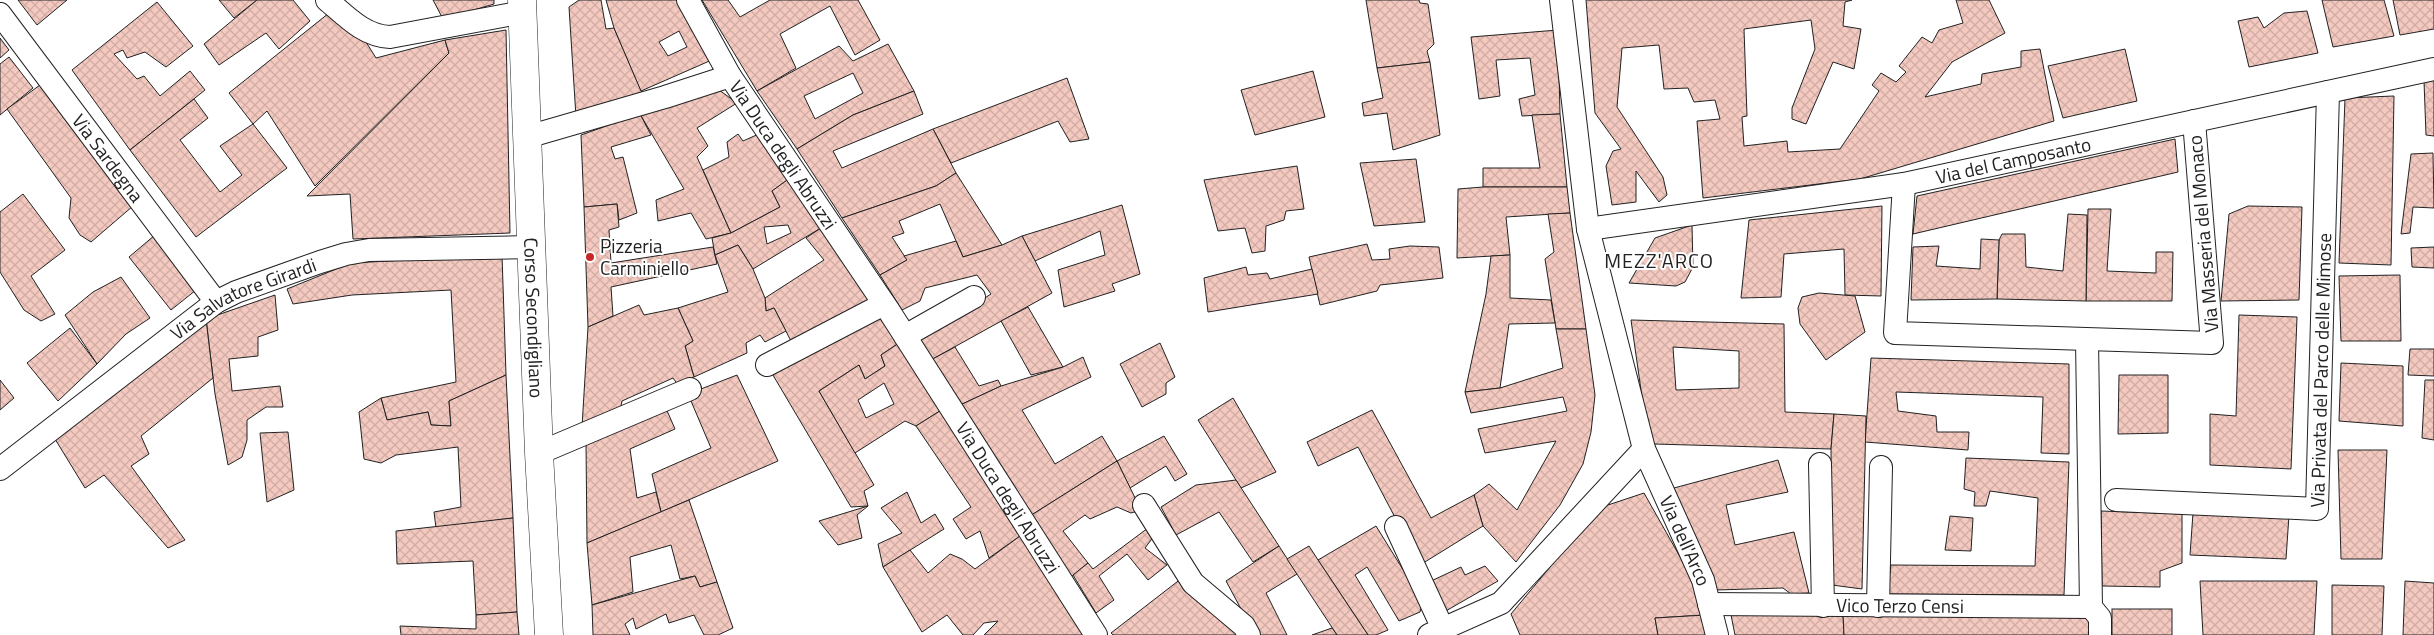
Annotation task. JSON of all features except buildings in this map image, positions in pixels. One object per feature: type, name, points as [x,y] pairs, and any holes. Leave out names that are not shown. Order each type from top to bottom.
[{"type":"main road","name":"Corso Secondigliano","points":[[522,6],[539,453],[549,635]]},
{"type":"street","points":[[327,0],[356,24],[378,36],[390,37],[522,6]]},
{"type":"street","points":[[688,0],[730,76]]},
{"type":"street","name":"Via dell'Arco","points":[[1561,0],[1588,229],[1644,449],[1703,580],[1717,635]]},
{"type":"street","name":"Via Sardegna","points":[[0,14],[216,302]]},
{"type":"street","name":"Via del Camposanto","points":[[1588,229],[1904,184],[2434,68]]},
{"type":"street","name":"Via Duca degli Abruzzi","points":[[527,137],[665,98],[730,76],[905,336],[1096,635]]},
{"type":"street","name":"Via Privata del Parco delle Mimose","points":[[2116,500],[2317,509],[2328,92]]},
{"type":"street","name":"Via Masseria del Monaco","points":[[1904,184],[1895,333],[2212,343],[2194,121]]},
{"type":"street","name":"Via Salvatore Girardi","points":[[0,469],[216,302],[236,292],[346,254],[369,250],[531,247]]},
{"type":"street","points":[[905,336],[974,297]]},
{"type":"street","points":[[767,365],[884,304]]},
{"type":"street","points":[[2087,340],[2091,607],[2100,618],[2100,635]]},
{"type":"street","points":[[539,453],[690,389]]},
{"type":"street","points":[[1396,527],[1436,632],[1501,603],[1644,449]]},
{"type":"street","points":[[1820,464],[1823,606]]},
{"type":"street","points":[[1878,606],[1881,467]]},
{"type":"street","points":[[1144,505],[1194,583],[1244,626],[1248,635]]},
{"type":"street","name":"Vico Terzo Censi","points":[[1709,604],[2091,607]]},
{"type":"place","name":"Pizzeria Carminiello","points":[[590,257]]},
{"type":"district","name":"MEZZ'ARCO","points":[[1659,261]]}]
